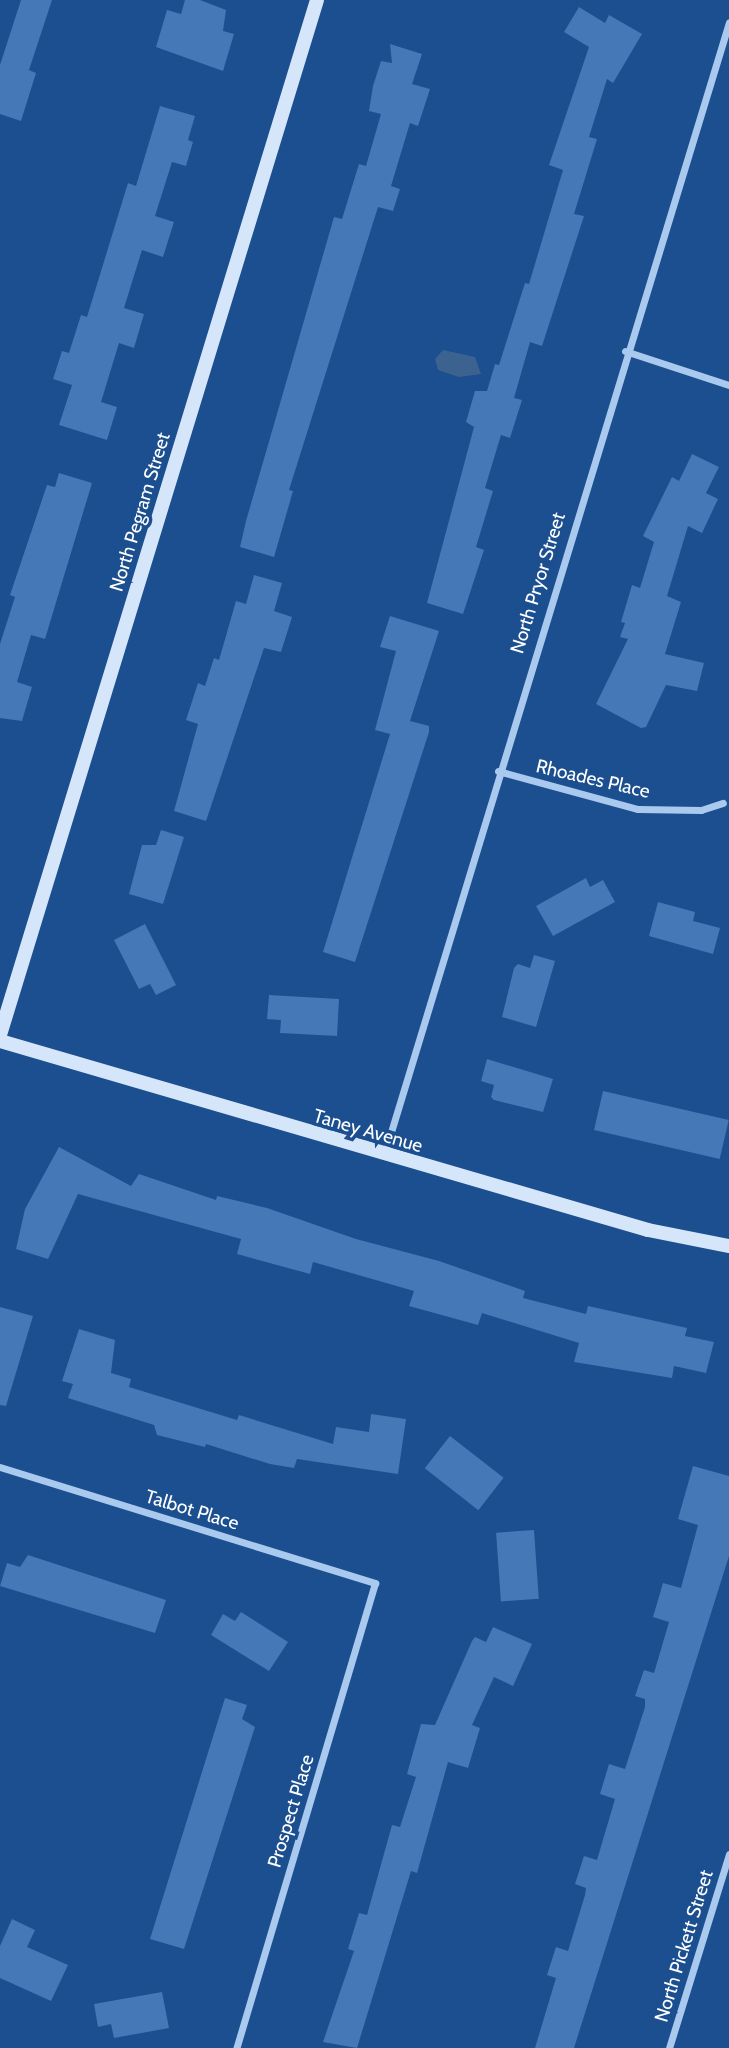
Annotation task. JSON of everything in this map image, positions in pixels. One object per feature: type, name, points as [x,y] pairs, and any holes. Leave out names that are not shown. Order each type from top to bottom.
[{"type":"street","name":"North Pegram Street","points":[[0,1035],[317,0]]},
{"type":"street","name":"North Pryor Street","points":[[383,1155],[625,351],[729,22]]},
{"type":"street","points":[[625,351],[729,385]]},
{"type":"street","name":"Rhoades Place","points":[[498,771],[638,810],[701,810],[723,803]]},
{"type":"street","name":"Taney Avenue","points":[[0,1041],[383,1155],[648,1230],[729,1246]]},
{"type":"street","name":"Talbot Place","points":[[0,1467],[375,1583]]},
{"type":"street","name":"Prospect Place","points":[[236,2048],[375,1583]]},
{"type":"street","name":"North Pickett Street","points":[[669,2048],[729,1854]]},
{"type":"water","points":[[443,350],[475,357],[481,374],[459,377],[438,370],[435,359]]},
{"type":"building","points":[[21,0],[52,0],[29,70],[36,73],[21,121],[0,114],[0,65]]},
{"type":"building","points":[[185,0],[200,0],[226,10],[223,31],[234,34],[223,71],[156,47],[167,10],[181,14]]},
{"type":"building","points":[[579,7],[605,23],[609,15],[642,34],[613,83],[607,79],[589,137],[597,139],[574,214],[584,216],[542,346],[530,342],[514,398],[522,400],[510,438],[501,435],[485,488],[493,491],[476,547],[484,550],[463,614],[427,603],[474,427],[466,422],[475,391],[487,391],[495,364],[499,365],[525,283],[529,284],[563,170],[549,165],[589,47],[564,32]]},
{"type":"building","points":[[390,44],[422,54],[412,84],[430,89],[418,126],[410,123],[391,186],[400,189],[393,211],[378,207],[289,490],[293,491],[274,557],[240,547],[334,217],[342,219],[359,164],[366,166],[381,114],[369,111],[373,86],[381,61],[392,63]]},
{"type":"building","points":[[160,106],[195,116],[188,140],[193,142],[186,166],[172,162],[155,216],[174,222],[163,257],[142,250],[124,308],[144,314],[134,348],[119,343],[101,402],[117,407],[107,440],[59,425],[72,385],[53,379],[62,351],[69,353],[81,315],[87,317],[128,183],[136,186]]},
{"type":"building","points":[[692,454],[719,467],[706,493],[718,499],[702,533],[688,526],[667,596],[681,602],[665,654],[704,663],[697,691],[666,685],[646,727],[641,728],[596,704],[628,639],[620,637],[625,623],[621,622],[632,585],[640,588],[654,542],[643,536],[672,477],[679,481]]},
{"type":"building","points":[[59,473],[92,483],[45,639],[31,635],[17,682],[32,687],[22,721],[0,718],[0,644],[15,597],[10,595],[47,485],[55,487]]},
{"type":"building","points":[[254,575],[282,583],[274,611],[292,617],[281,652],[264,648],[206,821],[174,811],[198,724],[186,720],[198,683],[205,686],[214,658],[219,660],[236,601],[246,604]]},
{"type":"building","points":[[390,616],[439,631],[410,721],[429,726],[429,732],[355,962],[323,952],[390,734],[375,730],[396,651],[380,647]]},
{"type":"building","points":[[161,830],[184,837],[163,904],[129,894],[142,845],[156,845]]},
{"type":"building","points":[[586,878],[590,887],[603,880],[615,902],[553,936],[536,906]]},
{"type":"building","points":[[658,902],[695,912],[693,921],[720,928],[713,954],[649,936]]},
{"type":"building","points":[[145,924],[176,985],[156,995],[150,984],[139,989],[114,940]]},
{"type":"building","points":[[534,955],[555,961],[536,1027],[502,1017],[514,968],[518,964],[530,968]]},
{"type":"building","points":[[269,995],[339,999],[337,1036],[280,1033],[281,1020],[267,1019]]},
{"type":"building","points":[[487,1059],[553,1079],[543,1112],[494,1100],[491,1097],[494,1085],[481,1081]]},
{"type":"building","points":[[603,1091],[729,1120],[720,1159],[594,1130]]},
{"type":"building","points":[[59,1147],[131,1186],[139,1174],[216,1200],[217,1196],[267,1208],[356,1239],[439,1261],[525,1291],[523,1298],[586,1314],[588,1306],[687,1328],[685,1336],[714,1342],[706,1373],[674,1366],[672,1378],[574,1362],[579,1343],[482,1313],[478,1325],[409,1306],[414,1291],[313,1262],[310,1274],[237,1254],[241,1239],[78,1194],[48,1259],[16,1249],[25,1209]]},
{"type":"building","points":[[0,1307],[33,1316],[6,1406],[0,1405]]},
{"type":"building","points":[[79,1329],[115,1340],[111,1373],[131,1379],[129,1387],[237,1420],[239,1415],[333,1444],[336,1427],[369,1432],[371,1414],[406,1419],[398,1474],[297,1459],[294,1468],[270,1464],[206,1444],[205,1447],[157,1435],[154,1425],[68,1398],[73,1384],[62,1381]]},
{"type":"building","points":[[450,1436],[504,1478],[478,1510],[425,1468]]},
{"type":"building","points":[[693,1466],[729,1476],[729,1556],[574,2048],[535,2048],[556,1978],[547,1975],[556,1947],[568,1951],[585,1895],[586,1888],[575,1884],[584,1856],[597,1860],[615,1799],[600,1794],[609,1764],[625,1769],[645,1707],[645,1699],[635,1696],[644,1670],[654,1673],[669,1622],[653,1617],[663,1583],[681,1588],[698,1525],[678,1519]]},
{"type":"building","points":[[534,1530],[539,1599],[501,1601],[496,1533]]},
{"type":"building","points":[[28,1555],[166,1600],[155,1633],[0,1586],[7,1563],[20,1567]]},
{"type":"building","points":[[241,1612],[288,1642],[269,1671],[211,1635],[223,1614],[235,1621]]},
{"type":"building","points":[[493,1627],[532,1644],[513,1686],[494,1677],[472,1725],[480,1728],[468,1768],[448,1762],[417,1873],[411,1871],[357,2048],[323,2042],[354,1951],[348,1949],[359,1913],[367,1915],[392,1825],[400,1827],[416,1777],[407,1774],[421,1724],[435,1725],[472,1641],[475,1637],[486,1642]]},
{"type":"building","points":[[225,1698],[247,1705],[242,1719],[255,1727],[184,1949],[150,1939]]},
{"type":"building","points":[[12,1919],[35,1930],[27,1947],[68,1965],[51,2001],[0,1978],[0,1946]]},
{"type":"building","points":[[162,1992],[169,2028],[114,2038],[111,2024],[98,2027],[94,2004]]}]
